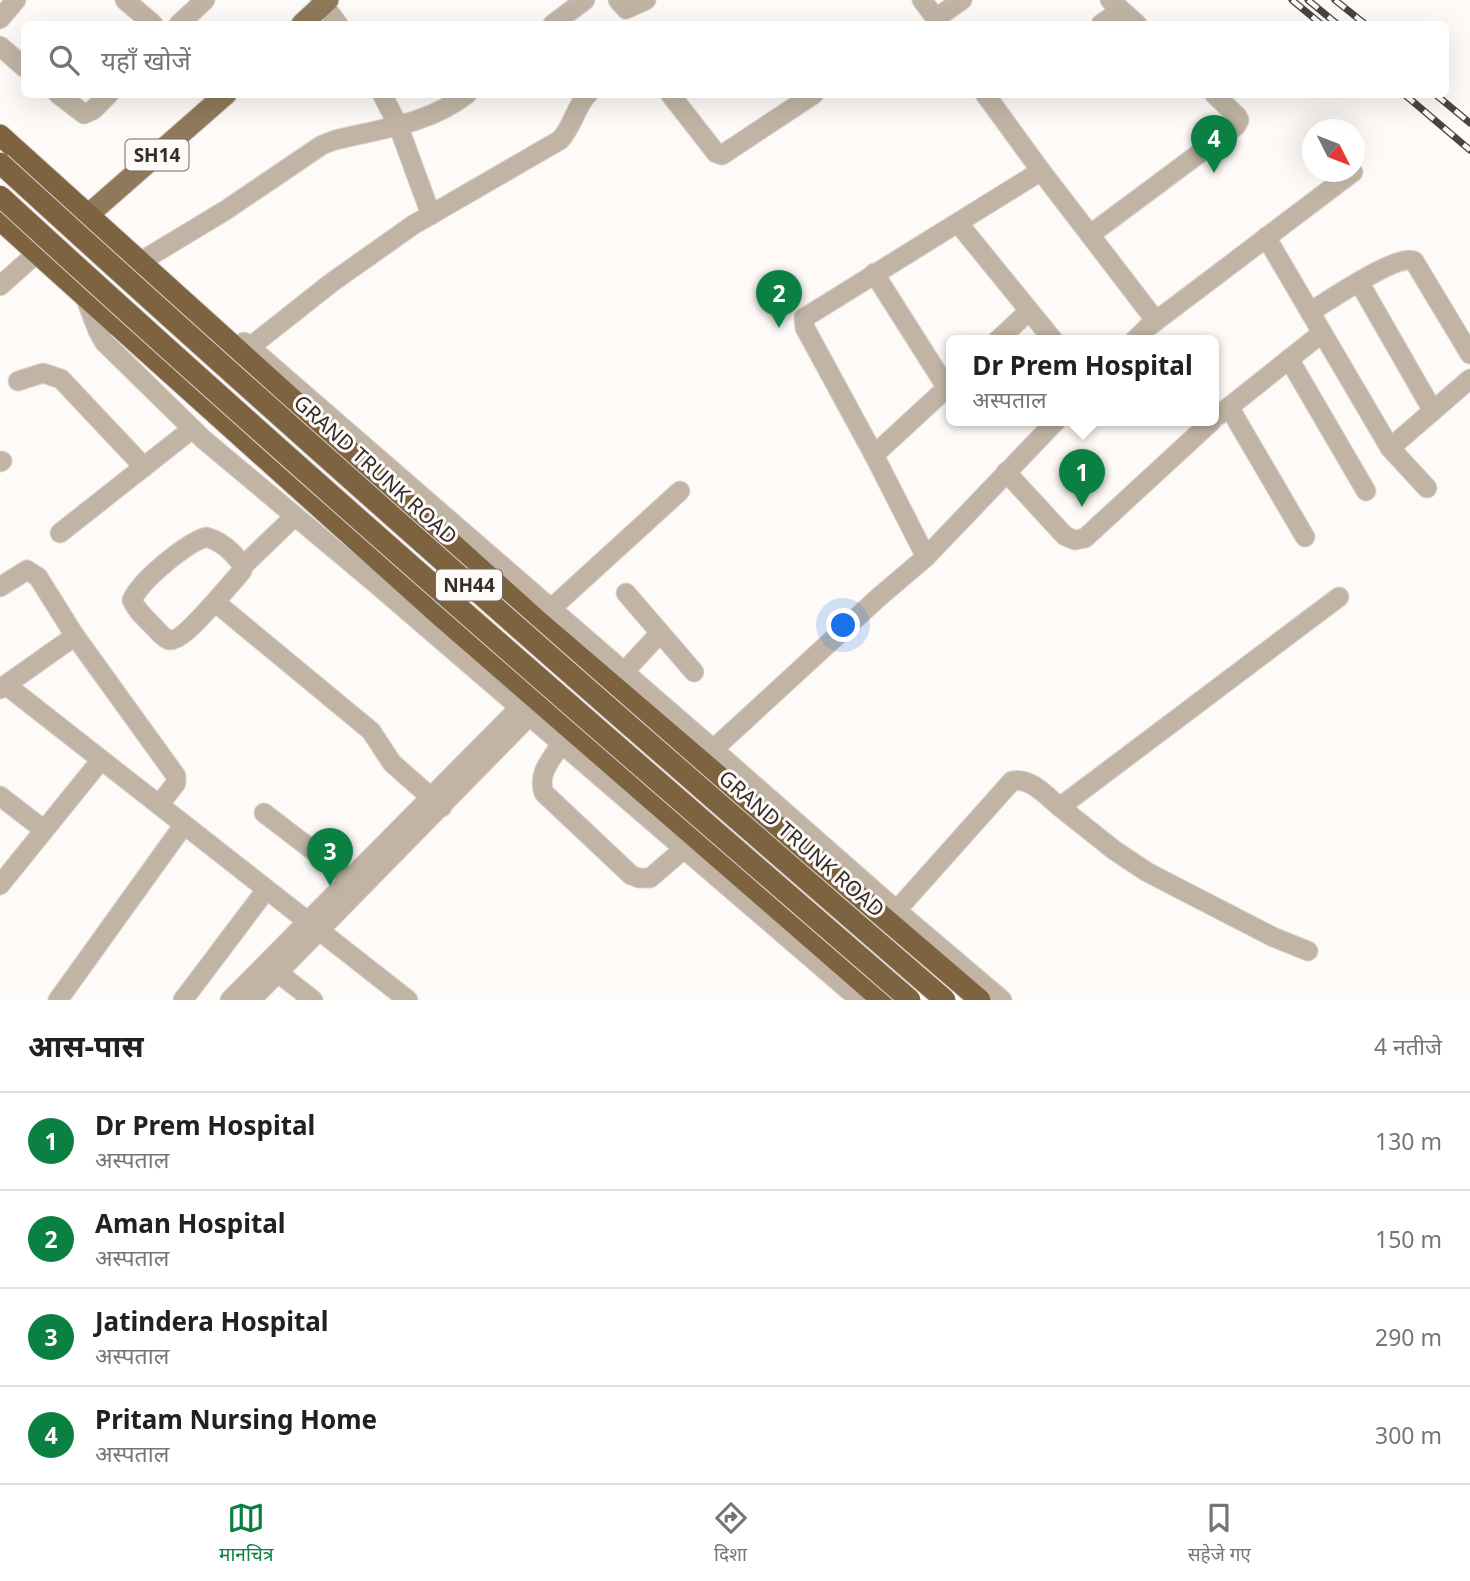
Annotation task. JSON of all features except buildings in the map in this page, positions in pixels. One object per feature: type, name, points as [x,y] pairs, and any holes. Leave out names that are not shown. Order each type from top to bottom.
[{"type":"highway","points":[[0,135],[323,426],[892,915],[980,1000]]},
{"type":"highway","name":"GRAND TRUNK ROAD","points":[[0,163],[484,598],[945,1000]]},
{"type":"highway","name":"NH44","points":[[0,196],[132,318],[454,604],[909,1000]]},
{"type":"highway","points":[[0,220],[281,474],[530,706],[882,1000]]},
{"type":"highway","points":[[281,474],[323,426]]},
{"type":"main road","points":[[305,21],[327,1]]},
{"type":"main road","name":"SH14","points":[[88,215],[221,98]]},
{"type":"street","points":[[0,19],[16,0]]},
{"type":"street","points":[[125,0],[150,21]]},
{"type":"street","points":[[182,21],[205,0]]},
{"type":"street","points":[[556,21],[585,0]]},
{"type":"street","points":[[618,0],[626,9],[646,0]]},
{"type":"street","points":[[922,0],[938,21],[962,0]]},
{"type":"street","points":[[327,1],[337,21]]},
{"type":"street","points":[[1103,21],[1115,5],[1134,21]]},
{"type":"street","points":[[0,47],[21,64]]},
{"type":"street","points":[[63,98],[84,114],[93,110],[105,98]]},
{"type":"street","points":[[384,98],[398,125],[430,215]]},
{"type":"street","points":[[140,262],[226,210],[313,150],[335,140],[435,115],[461,98]]},
{"type":"street","points":[[250,347],[361,261],[430,215],[560,140],[569,130],[585,98]]},
{"type":"street","points":[[673,98],[716,153],[722,155],[808,98]]},
{"type":"street","points":[[993,98],[1041,171],[1157,321]]},
{"type":"street","points":[[1091,234],[1236,126],[1237,116],[1218,98]]},
{"type":"street","points":[[926,557],[804,323],[806,316],[1041,171]]},
{"type":"street","points":[[1141,335],[1339,182]]},
{"type":"street","points":[[958,223],[1049,335]]},
{"type":"street","points":[[1266,237],[1390,448],[1427,488]]},
{"type":"street","points":[[0,286],[37,253]]},
{"type":"street","points":[[1310,312],[1401,260],[1415,261],[1470,354]]},
{"type":"street","points":[[874,273],[946,381]]},
{"type":"street","points":[[1359,282],[1433,411]]},
{"type":"street","points":[[85,297],[104,342],[192,429],[530,706],[561,744],[859,1000]]},
{"type":"street","points":[[1003,335],[1029,311]]},
{"type":"street","points":[[194,312],[215,316],[544,615],[624,672],[707,755],[878,597],[926,557],[1051,426]]},
{"type":"street","points":[[1219,416],[1322,333]]},
{"type":"street","points":[[1289,359],[1366,491]]},
{"type":"street","points":[[18,381],[43,373],[61,379],[144,467]]},
{"type":"street","points":[[1390,448],[1470,379]]},
{"type":"street","points":[[874,455],[946,389]]},
{"type":"street","points":[[1229,407],[1305,537]]},
{"type":"street","points":[[1006,472],[1065,536],[1074,540],[1085,538],[1208,426]]},
{"type":"street","points":[[60,533],[192,429]]},
{"type":"street","points":[[544,615],[680,491]]},
{"type":"street","points":[[243,566],[225,546],[206,537],[182,550],[144,584],[132,600],[139,612],[159,632],[167,639],[174,640],[215,602],[242,571],[243,566],[295,516]]},
{"type":"street","points":[[0,587],[27,570],[38,577],[75,636],[176,776],[176,783],[159,805]]},
{"type":"street","points":[[626,593],[694,672]]},
{"type":"street","points":[[1060,807],[1339,597]]},
{"type":"street","points":[[215,602],[371,731],[392,763],[436,802]]},
{"type":"street","points":[[624,672],[660,633]]},
{"type":"street","points":[[75,636],[3,687],[408,1000]]},
{"type":"street","points":[[230,1000],[312,926],[530,706]]},
{"type":"street","points":[[561,744],[542,774],[541,786],[544,793],[631,875],[650,878],[684,849]]},
{"type":"street","points":[[0,885],[101,761]]},
{"type":"street","points":[[1002,1000],[892,915],[1012,781],[1021,779],[1029,782],[1114,850],[1147,872],[1273,937],[1308,950]]},
{"type":"street","points":[[0,796],[44,830]]},
{"type":"street","points":[[251,1000],[277,972],[349,878],[436,802]]},
{"type":"street","points":[[264,813],[349,878]]},
{"type":"street","points":[[58,1000],[183,826]]},
{"type":"street","points":[[183,1000],[266,890]]},
{"type":"street","points":[[277,972],[313,1000]]},
{"type":"railway","points":[[1292,0],[1317,21]]},
{"type":"railway","points":[[1308,0],[1333,21]]},
{"type":"railway","points":[[1335,0],[1361,21]]},
{"type":"railway","points":[[1409,98],[1470,150]]},
{"type":"railway","points":[[1440,98],[1470,123]]},
{"type":"place","name":"Pritam Nursing Home","points":[[1214,173]]},
{"type":"place","name":"Aman Hospital","points":[[779,328]]},
{"type":"place","name":"Dr Prem Hospital","points":[[1082,507]]},
{"type":"place","name":"Jatindera Hospital","points":[[330,886]]}]
